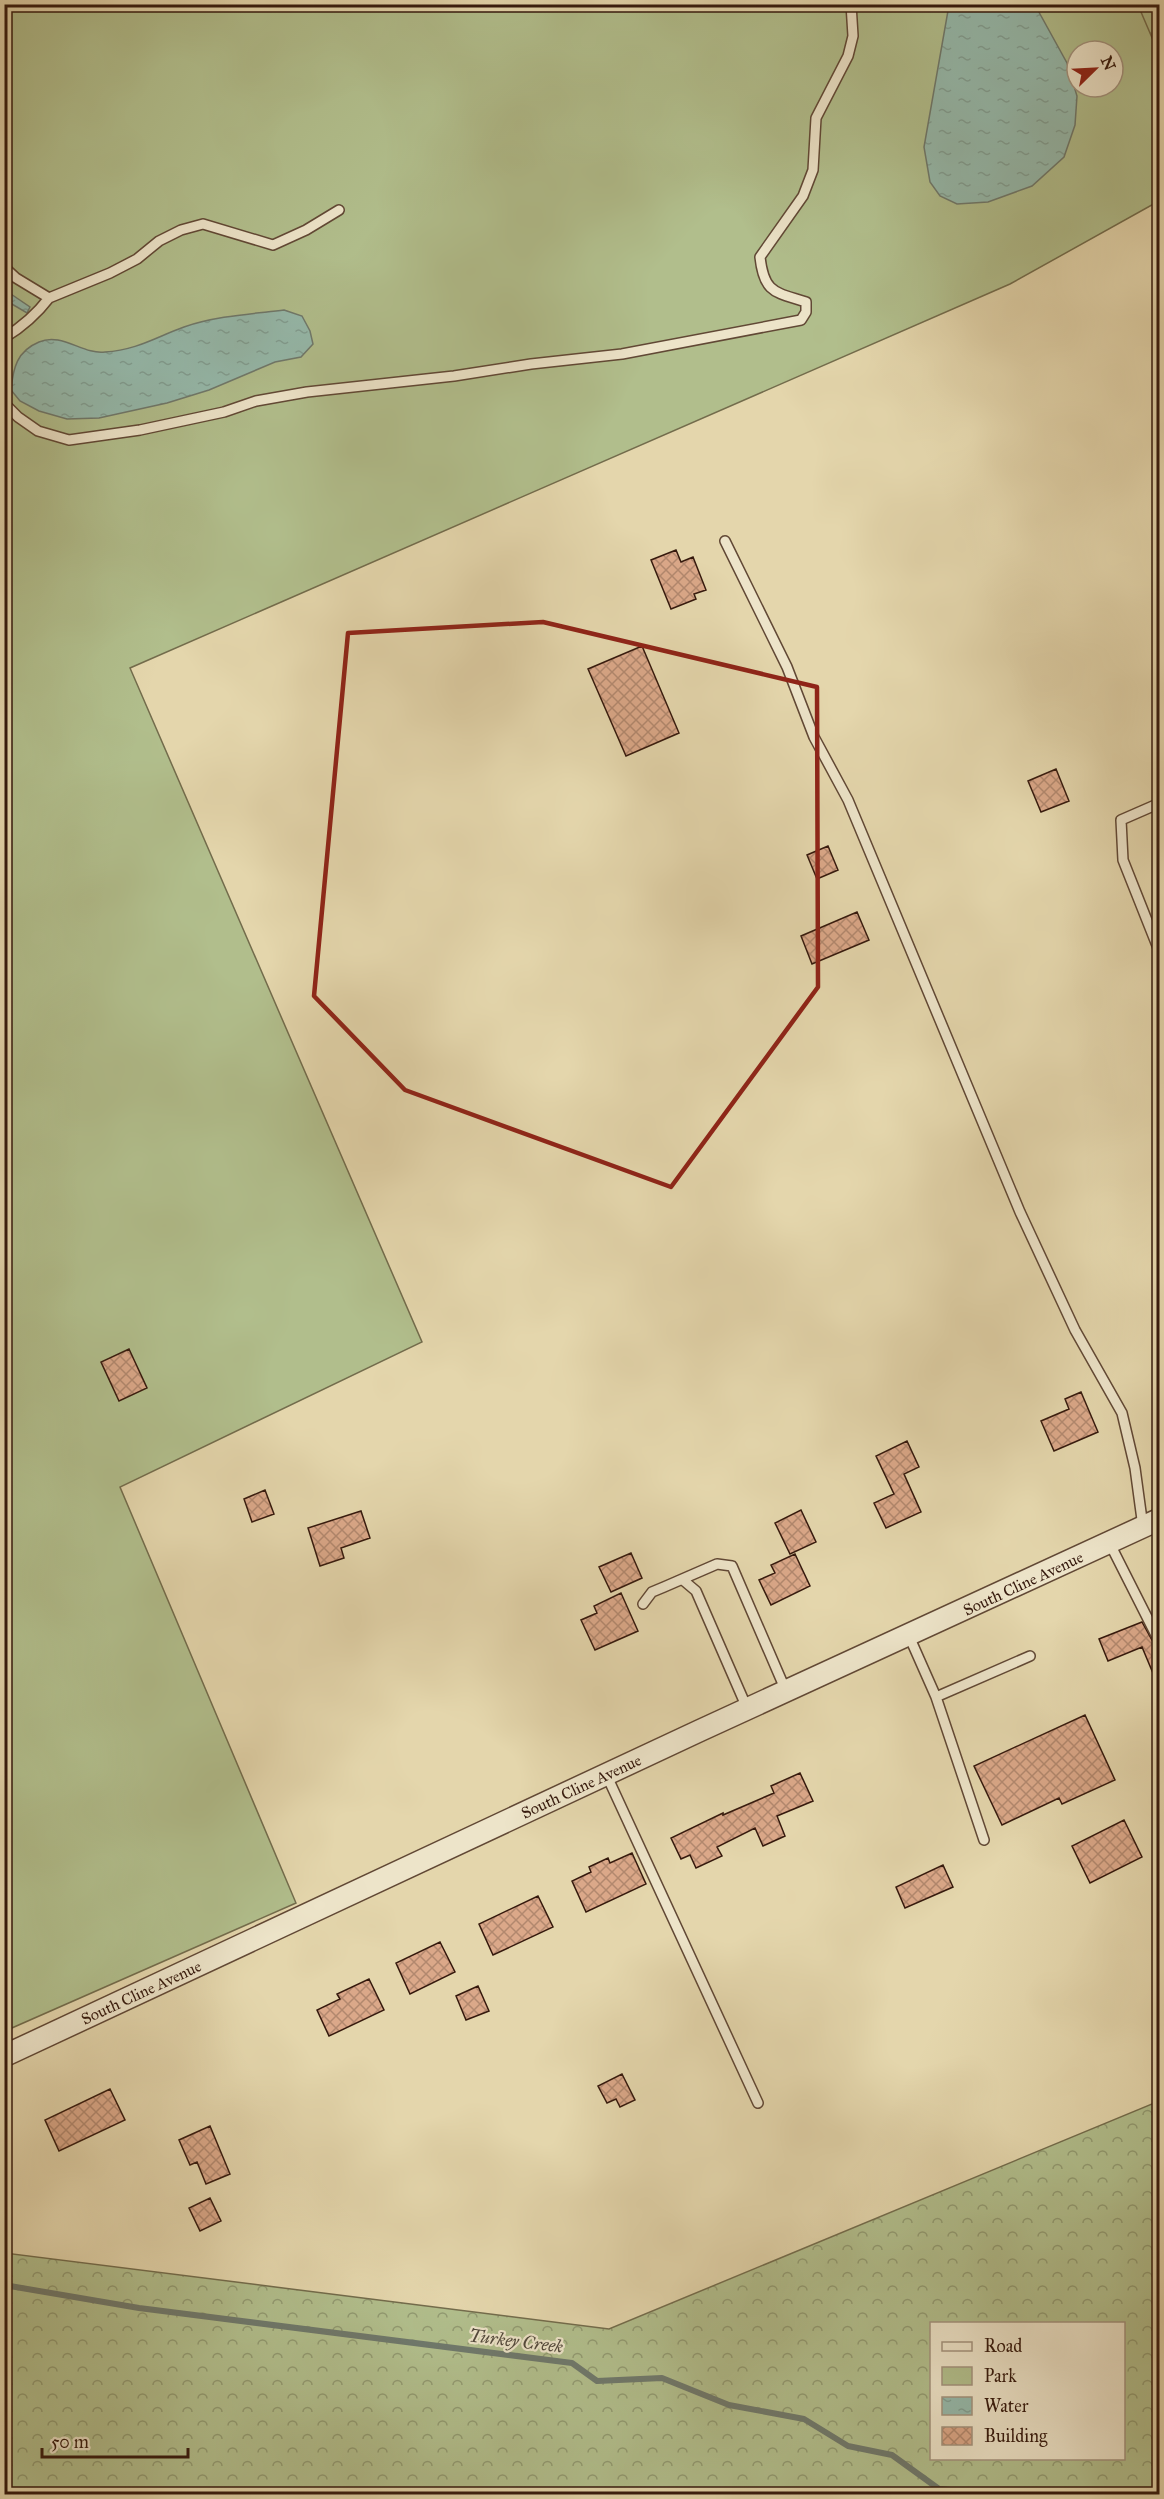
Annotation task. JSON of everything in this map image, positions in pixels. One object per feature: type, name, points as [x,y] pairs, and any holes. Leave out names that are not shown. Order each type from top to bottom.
[{"type":"street","name":"South Cline Avenue","points":[[4,2056],[606,1774],[1151,1523]]},
{"type":"lane","points":[[4,403],[18,417],[38,431],[69,440],[140,430],[307,392],[622,354],[801,320],[807,312],[806,302],[782,296],[769,285],[762,276],[760,257],[803,196],[813,170],[816,118],[838,79],[853,36],[851,4]]},
{"type":"lane","points":[[4,338],[22,327],[49,298],[119,268],[181,230],[203,224],[273,245],[306,230],[339,210]]},
{"type":"lane","points":[[4,267],[16,278],[49,298]]},
{"type":"lane","points":[[725,541],[787,667],[814,737],[848,800],[1020,1212],[1075,1330],[1122,1413],[1151,1523]]},
{"type":"lane","points":[[1160,803],[1121,820],[1123,860],[1160,953]]},
{"type":"lane","points":[[1109,1542],[1156,1635]]},
{"type":"lane","points":[[643,1604],[651,1593],[717,1564],[732,1566],[786,1691]]},
{"type":"lane","points":[[683,1580],[696,1591],[747,1709]]},
{"type":"lane","points":[[909,1636],[936,1697],[984,1840]]},
{"type":"lane","points":[[936,1697],[1030,1656]]},
{"type":"lane","points":[[606,1774],[758,2103]]},
{"type":"highlighted area","points":[[543,622],[817,687],[818,987],[671,1187],[405,1090],[314,996],[348,633]]},
{"type":"green space","points":[[5,5],[1159,5],[1159,201],[1010,284],[130,668],[422,1342],[120,1487],[296,1903],[5,2031]]},
{"type":"green space","points":[[1138,5],[1159,5],[1159,54]]},
{"type":"green space","points":[[1159,2101],[1159,2494],[5,2494],[5,2253],[609,2329]]},
{"type":"water","points":[[949,5],[1035,5],[1065,59],[1065,99],[1077,99],[1075,125],[1064,157],[1032,186],[988,202],[957,204],[940,196],[930,182],[924,147]]},
{"type":"water","points":[[5,290],[30,307],[27,313],[5,300]]},
{"type":"water","points":[[284,310],[302,316],[310,331],[313,344],[301,357],[275,362],[209,390],[167,403],[99,418],[67,419],[39,411],[20,401],[11,390],[13,374],[21,355],[39,342],[56,340],[97,352],[116,351],[137,346],[208,320]]},
{"type":"building","points":[[676,550],[681,562],[693,557],[706,590],[694,594],[696,599],[671,609],[651,560]]},
{"type":"building","points":[[642,646],[679,733],[626,756],[588,669]]},
{"type":"building","points":[[1056,769],[1069,801],[1041,812],[1028,781]]},
{"type":"building","points":[[828,846],[838,870],[817,879],[807,855]]},
{"type":"building","points":[[857,912],[869,940],[812,964],[801,936]]},
{"type":"building","points":[[129,1349],[147,1388],[119,1401],[101,1362]]},
{"type":"building","points":[[1081,1392],[1098,1432],[1054,1451],[1041,1421],[1069,1409],[1065,1399]]},
{"type":"building","points":[[907,1441],[919,1467],[904,1474],[921,1512],[886,1528],[874,1503],[894,1494],[876,1456]]},
{"type":"building","points":[[265,1490],[274,1514],[252,1522],[244,1499]]},
{"type":"building","points":[[801,1510],[816,1542],[790,1554],[775,1523]]},
{"type":"building","points":[[361,1511],[370,1538],[341,1548],[344,1558],[320,1566],[308,1528]]},
{"type":"building","points":[[631,1553],[642,1578],[611,1592],[599,1567]]},
{"type":"building","points":[[795,1554],[810,1586],[771,1605],[759,1580],[775,1573],[771,1565]]},
{"type":"building","points":[[621,1593],[638,1631],[595,1650],[581,1620],[597,1613],[594,1606]]},
{"type":"building","points":[[1142,1622],[1152,1640],[1160,1641],[1160,1690],[1142,1647],[1108,1661],[1099,1639]]},
{"type":"building","points":[[1085,1715],[1115,1780],[1062,1804],[1059,1798],[1002,1825],[974,1766]]},
{"type":"building","points":[[800,1773],[813,1801],[777,1816],[785,1836],[763,1846],[755,1828],[717,1847],[722,1856],[696,1868],[690,1855],[681,1859],[671,1838],[723,1813],[723,1815],[774,1793],[771,1786]]},
{"type":"building","points":[[1124,1820],[1142,1857],[1090,1883],[1072,1846]]},
{"type":"building","points":[[632,1853],[646,1884],[586,1912],[572,1881],[591,1872],[589,1867],[608,1858],[610,1863]]},
{"type":"building","points":[[943,1865],[953,1887],[905,1908],[896,1887]]},
{"type":"building","points":[[538,1896],[553,1927],[493,1955],[479,1924]]},
{"type":"building","points":[[440,1942],[455,1972],[410,1994],[396,1963]]},
{"type":"building","points":[[369,1979],[384,2010],[329,2036],[317,2010],[340,1999],[337,1994]]},
{"type":"building","points":[[478,1986],[489,2011],[466,2020],[456,1996]]},
{"type":"building","points":[[622,2074],[635,2100],[620,2107],[616,2099],[607,2103],[598,2086]]},
{"type":"building","points":[[110,2089],[125,2120],[59,2151],[45,2120]]},
{"type":"building","points":[[210,2126],[230,2174],[206,2184],[197,2162],[190,2165],[179,2140]]},
{"type":"building","points":[[210,2198],[221,2221],[200,2231],[189,2208]]},
{"type":"waterway","name":"Turkey Creek","points":[[4,2285],[139,2308],[572,2363],[597,2381],[662,2378],[729,2405],[804,2419],[848,2446],[892,2455],[939,2489],[996,2494]]}]
